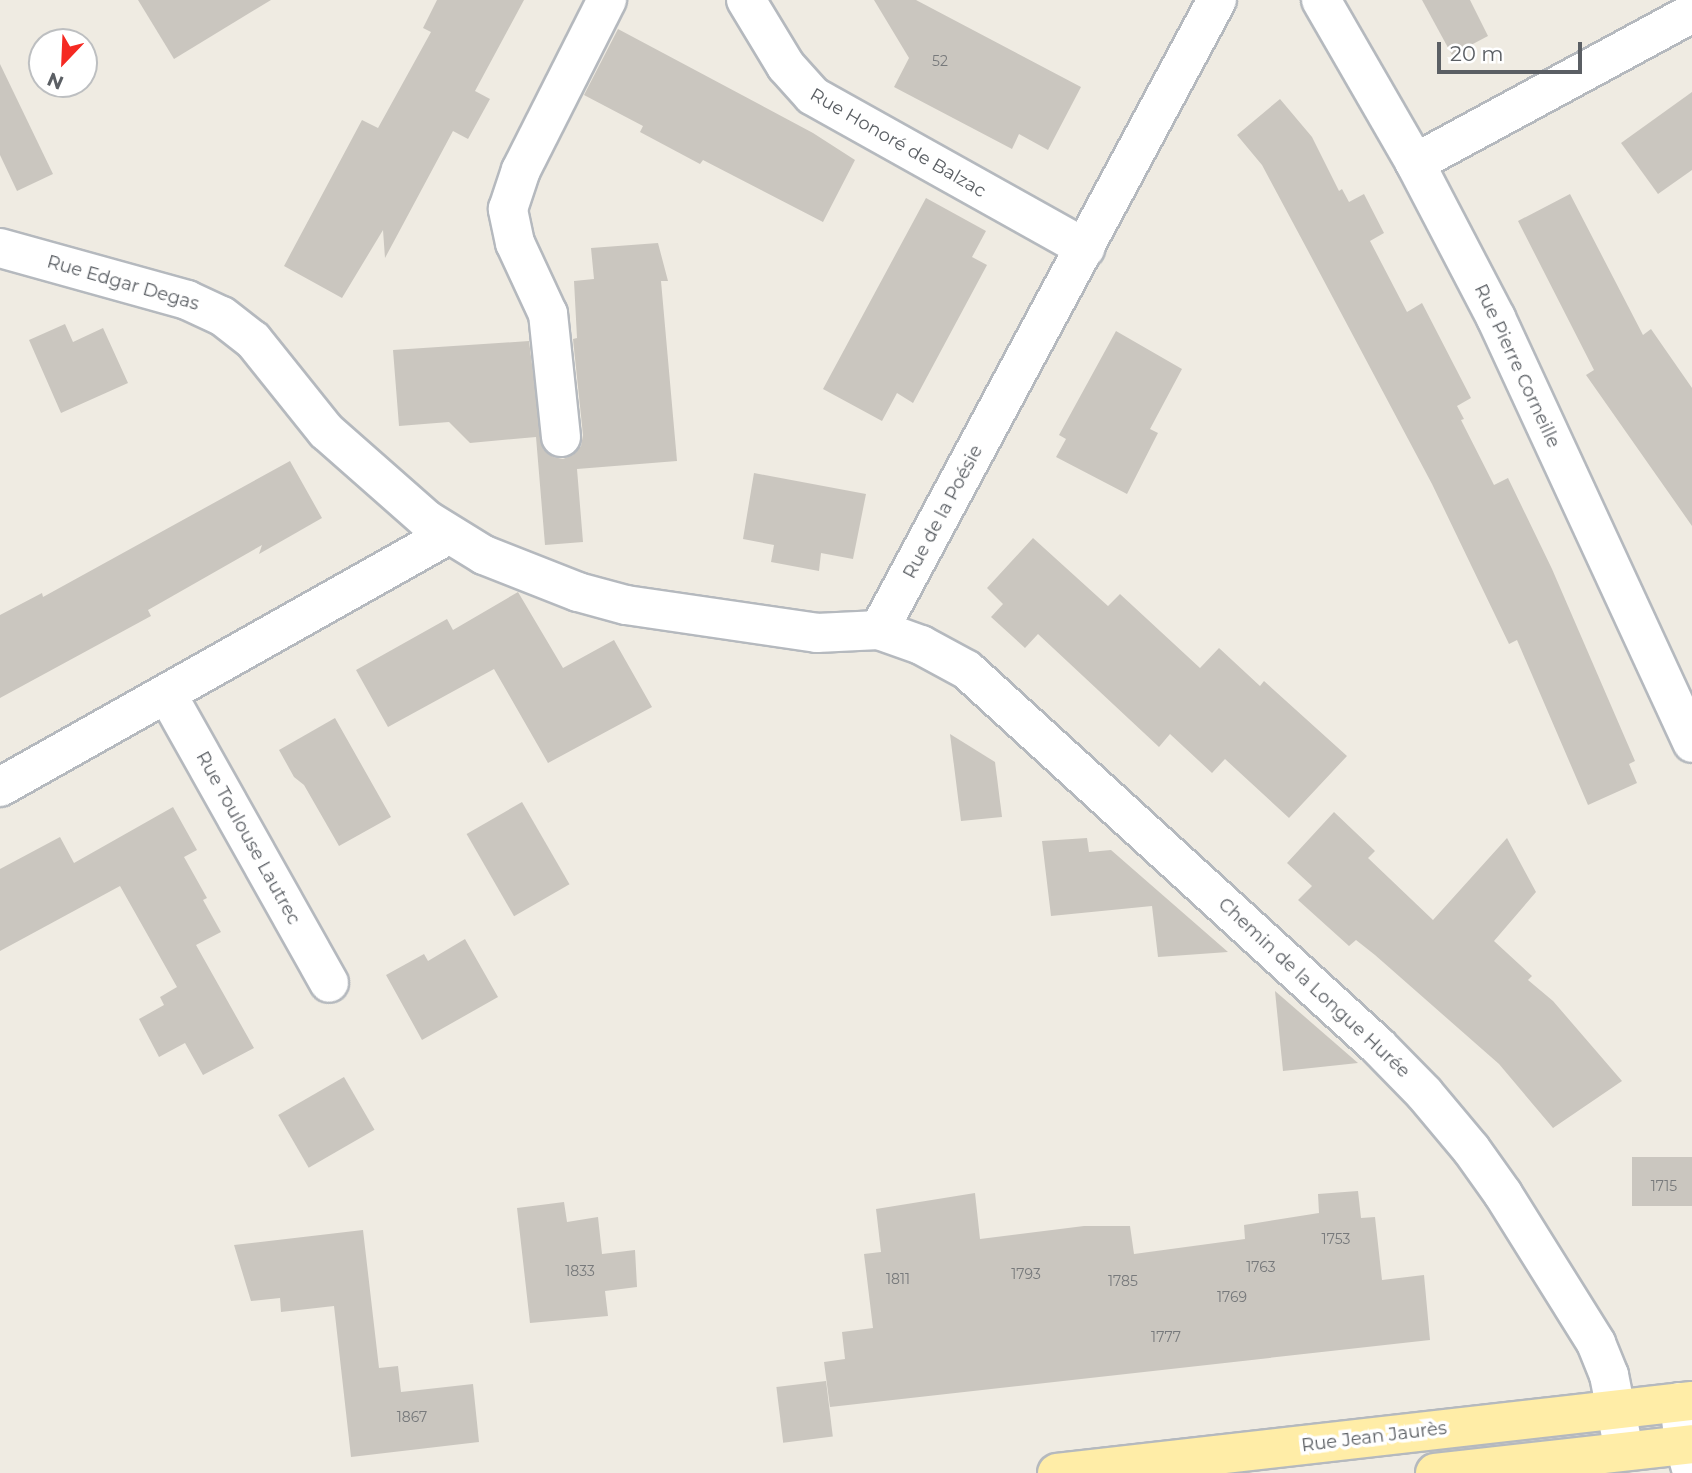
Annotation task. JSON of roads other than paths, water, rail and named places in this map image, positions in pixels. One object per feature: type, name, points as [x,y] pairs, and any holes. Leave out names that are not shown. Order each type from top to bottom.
[{"type":"main road","name":"Rue Jean Jaurès","points":[[1056,1473],[1169,1467],[1686,1401]]},
{"type":"main road","points":[[1434,1473],[1624,1451],[1690,1453]]},
{"type":"street","points":[[561,437],[548,314],[515,243],[508,209],[521,170],[607,0]]},
{"type":"street","name":"Rue Honoré de Balzac","points":[[746,0],[786,66],[813,96],[1085,248]]},
{"type":"street","name":"Rue de la Poésie","points":[[879,630],[1217,0]]},
{"type":"street","name":"Rue Pierre Corneille","points":[[1321,0],[1415,163],[1496,318],[1692,743]]},
{"type":"street","points":[[1415,163],[1692,13]]},
{"type":"street","name":"Rue Edgar Degas","points":[[0,248],[187,300],[222,316],[253,340],[326,432],[448,535]]},
{"type":"street","points":[[0,787],[448,535],[502,563],[578,592],[626,606],[817,633],[879,630]]},
{"type":"street","name":"Chemin de la Longue Hurée","points":[[879,630],[945,657],[986,685],[1378,1046],[1424,1093],[1488,1170],[1596,1343],[1609,1375],[1624,1451]]},
{"type":"street","name":"Rue Toulouse Lautrec","points":[[167,694],[329,983]]},
{"type":"street","points":[[1686,1401],[1690,1453]]}]
